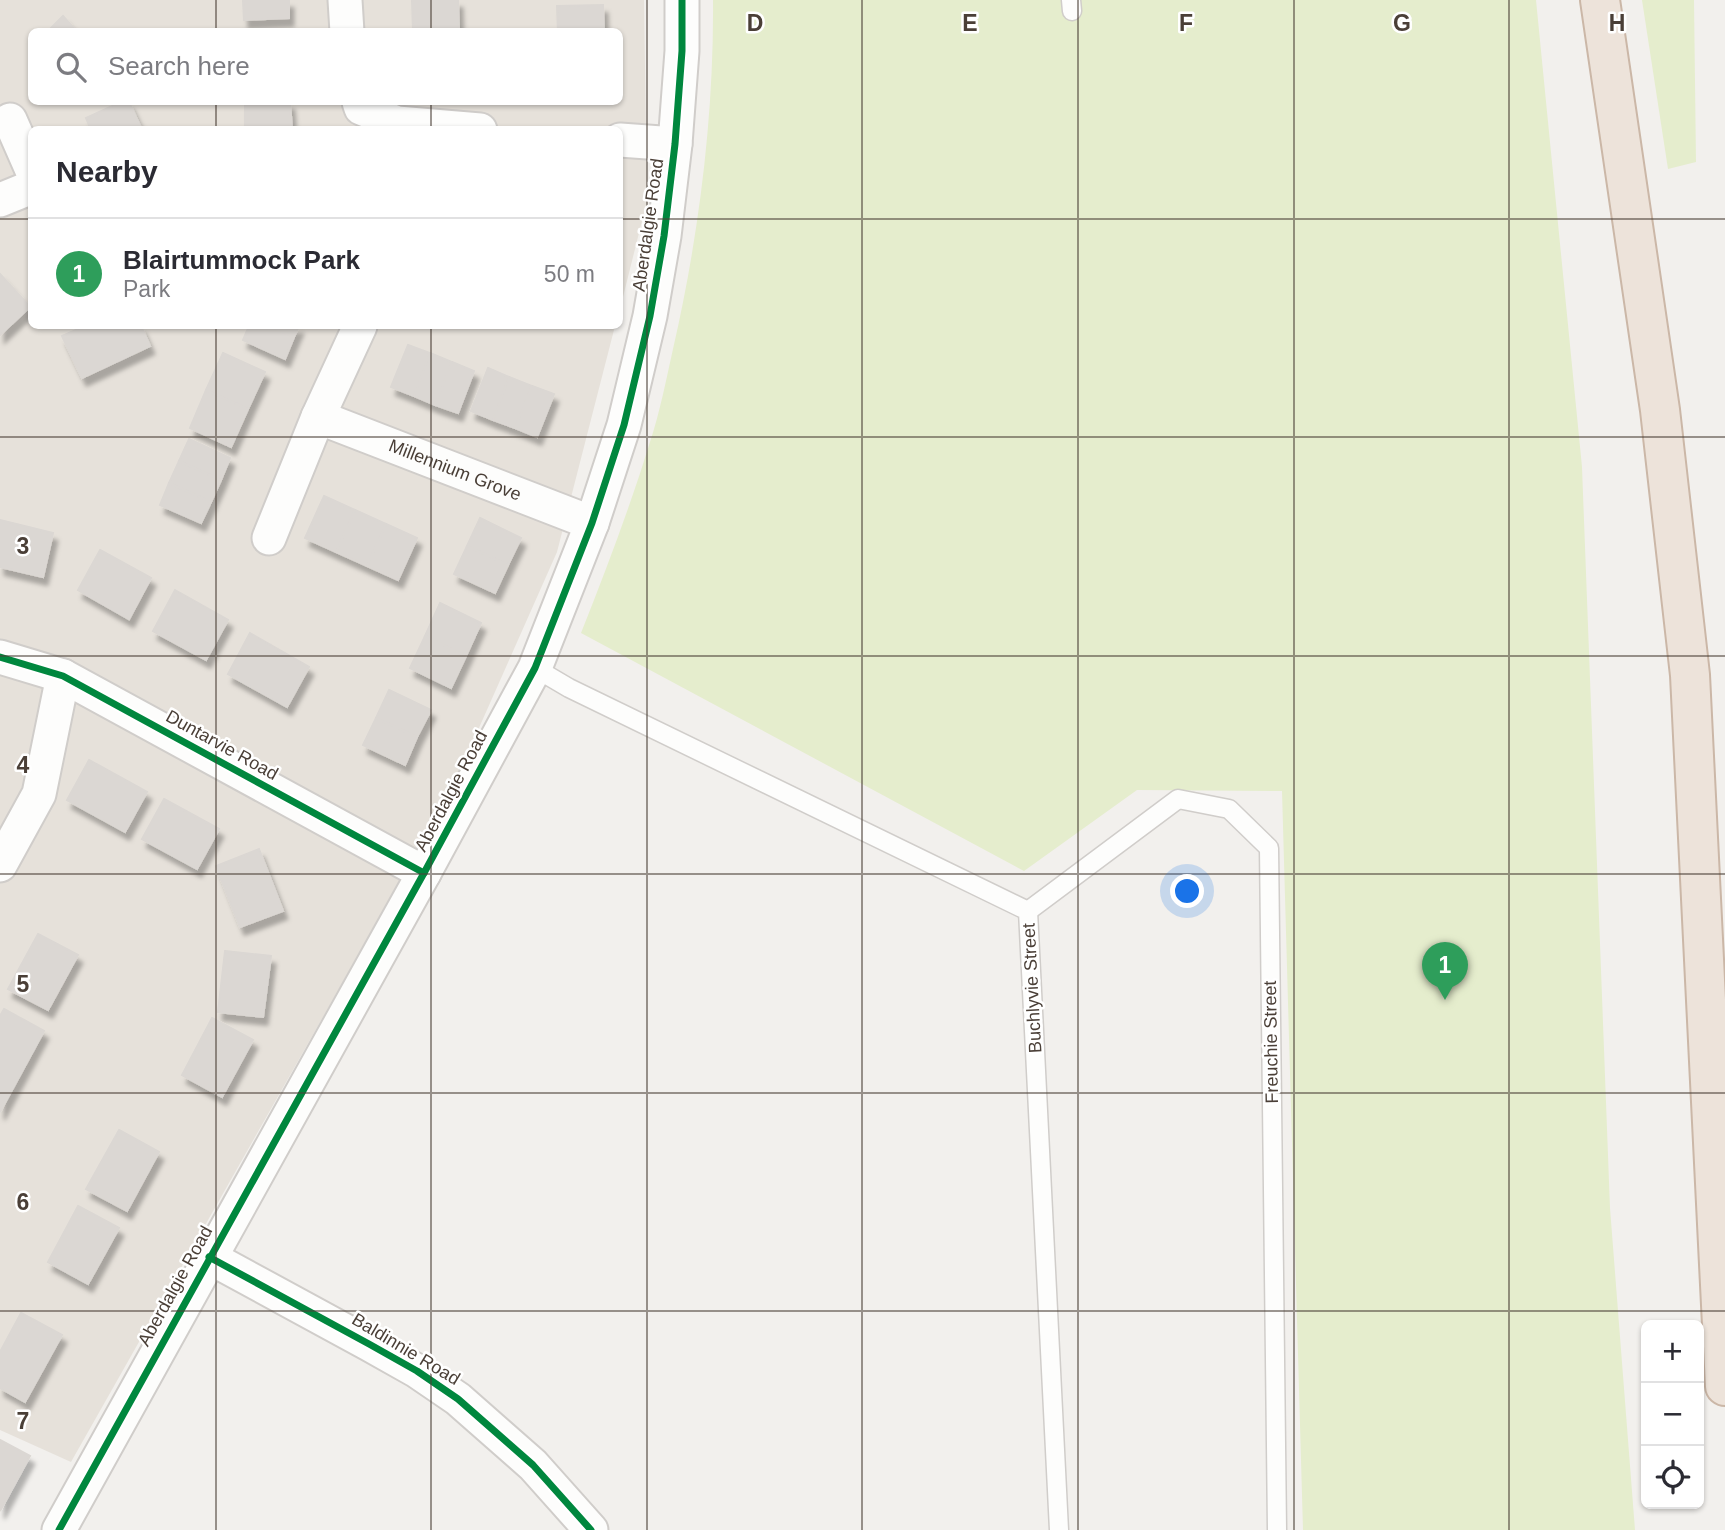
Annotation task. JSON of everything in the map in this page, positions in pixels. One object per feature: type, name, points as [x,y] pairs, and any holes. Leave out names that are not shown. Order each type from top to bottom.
[{"type":"highway","points":[[1600,0],[1660,410],[1690,674],[1725,1386]]},
{"type":"street","points":[[345,0],[347,28]]},
{"type":"street","name":"Aberdalgie Road","points":[[59,1530],[535,668],[592,523],[624,425],[650,316],[664,236],[675,144],[682,51],[682,0]]},
{"type":"street","points":[[360,105],[361,108],[397,123],[433,126]]},
{"type":"street","points":[[10,120],[28,161]]},
{"type":"street","points":[[623,140],[675,144]]},
{"type":"street","points":[[0,200],[28,189]]},
{"type":"street","points":[[269,538],[318,417],[359,329]]},
{"type":"street","name":"Millennium Grove","points":[[318,417],[592,523]]},
{"type":"street","name":"Duntarvie Road","points":[[0,657],[63,676],[424,873]]},
{"type":"street","points":[[0,865],[39,794],[63,676]]},
{"type":"street","name":"Baldinnie Road","points":[[209,1257],[381,1350],[458,1399],[533,1465],[591,1530]]},
{"type":"lane","name":"Buchlyvie Street","points":[[535,668],[569,688],[1028,911],[1059,1530]]},
{"type":"lane","name":"Freuchie Street","points":[[1028,911],[1178,799],[1229,809],[1269,848],[1277,1530]]},
{"type":"shaded area","points":[[0,0],[644,0],[647,201],[623,297],[623,126],[28,126],[28,329],[614,329],[557,552],[451,791],[71,1462],[0,1430]]},
{"type":"green space","points":[[713,0],[1536,0],[1582,467],[1610,1208],[1635,1530],[1303,1530],[1282,791],[1137,790],[1024,871],[581,633],[609,562],[654,431],[682,306],[708,132]]},
{"type":"green space","points":[[1642,0],[1694,0],[1696,162],[1668,169]]},
{"type":"building","points":[[243,0],[289,0],[289,18],[244,20]]},
{"type":"building","points":[[412,0],[458,0],[459,28],[413,28]]},
{"type":"building","points":[[603,5],[604,28],[558,28],[557,6]]},
{"type":"building","points":[[63,16],[74,28],[51,28]]},
{"type":"building","points":[[114,105],[130,105],[140,126],[89,126],[86,118]]},
{"type":"building","points":[[245,105],[290,105],[292,126],[245,126]]},
{"type":"building","points":[[0,274],[28,305],[28,309],[0,335]]},
{"type":"building","points":[[78,329],[142,329],[150,346],[82,378],[62,336]]},
{"type":"building","points":[[248,329],[276,329],[294,337],[285,359],[243,340]]},
{"type":"building","points":[[276,329],[298,329],[294,337]]},
{"type":"building","points":[[408,345],[430,353],[414,396],[391,387]]},
{"type":"building","points":[[223,353],[265,372],[248,409],[206,390]]},
{"type":"building","points":[[430,353],[452,362],[435,405],[414,396]]},
{"type":"building","points":[[452,362],[474,371],[458,413],[435,405]]},
{"type":"building","points":[[488,368],[509,377],[493,420],[471,411]]},
{"type":"building","points":[[509,377],[532,386],[515,428],[493,420]]},
{"type":"building","points":[[532,386],[554,394],[537,437],[515,428]]},
{"type":"building","points":[[206,390],[248,409],[231,447],[190,428]]},
{"type":"building","points":[[189,439],[230,458],[221,480],[179,461]]},
{"type":"building","points":[[179,461],[221,480],[211,502],[169,483]]},
{"type":"building","points":[[169,483],[211,502],[201,523],[160,505]]},
{"type":"building","points":[[324,496],[355,510],[336,552],[305,538]]},
{"type":"building","points":[[355,510],[386,524],[367,566],[336,552]]},
{"type":"building","points":[[480,518],[521,538],[508,565],[467,546]]},
{"type":"building","points":[[0,520],[53,533],[43,577],[0,567]]},
{"type":"building","points":[[386,524],[417,538],[398,580],[367,566]]},
{"type":"building","points":[[467,546],[508,565],[495,593],[454,574]]},
{"type":"building","points":[[100,550],[151,578],[129,619],[78,590]]},
{"type":"building","points":[[175,590],[228,620],[206,660],[153,631]]},
{"type":"building","points":[[440,603],[481,623],[466,656],[425,636]]},
{"type":"building","points":[[250,633],[309,667],[287,707],[228,674]]},
{"type":"building","points":[[425,636],[466,656],[451,688],[410,668]]},
{"type":"building","points":[[389,690],[431,710],[417,737],[376,718]]},
{"type":"building","points":[[376,718],[417,737],[405,765],[363,745]]},
{"type":"building","points":[[89,760],[147,792],[125,832],[67,800]]},
{"type":"building","points":[[164,799],[219,829],[197,869],[142,839]]},
{"type":"building","points":[[259,849],[283,911],[240,927],[216,866]]},
{"type":"building","points":[[38,934],[78,955],[48,1010],[8,989]]},
{"type":"building","points":[[225,951],[271,956],[263,1017],[218,1012]]},
{"type":"building","points":[[4,1009],[44,1031],[0,1112],[0,1016]]},
{"type":"building","points":[[212,1018],[253,1040],[222,1097],[182,1075]]},
{"type":"building","points":[[119,1130],[159,1152],[127,1211],[86,1189]]},
{"type":"building","points":[[78,1206],[119,1228],[88,1284],[48,1262]]},
{"type":"building","points":[[21,1313],[62,1335],[25,1402],[0,1388],[0,1352]]},
{"type":"building","points":[[0,1440],[30,1456],[0,1511]]},
{"type":"cycle path","points":[[59,1530],[535,668],[592,523],[624,425],[650,316],[664,236],[675,144],[682,51],[682,0]]},
{"type":"cycle path","points":[[0,657],[63,676],[424,873]]},
{"type":"cycle path","points":[[209,1257],[417,1371],[458,1399],[533,1465],[591,1530]]},
{"type":"place","name":"Blairtummock Park","points":[[1445,1000]]}]
